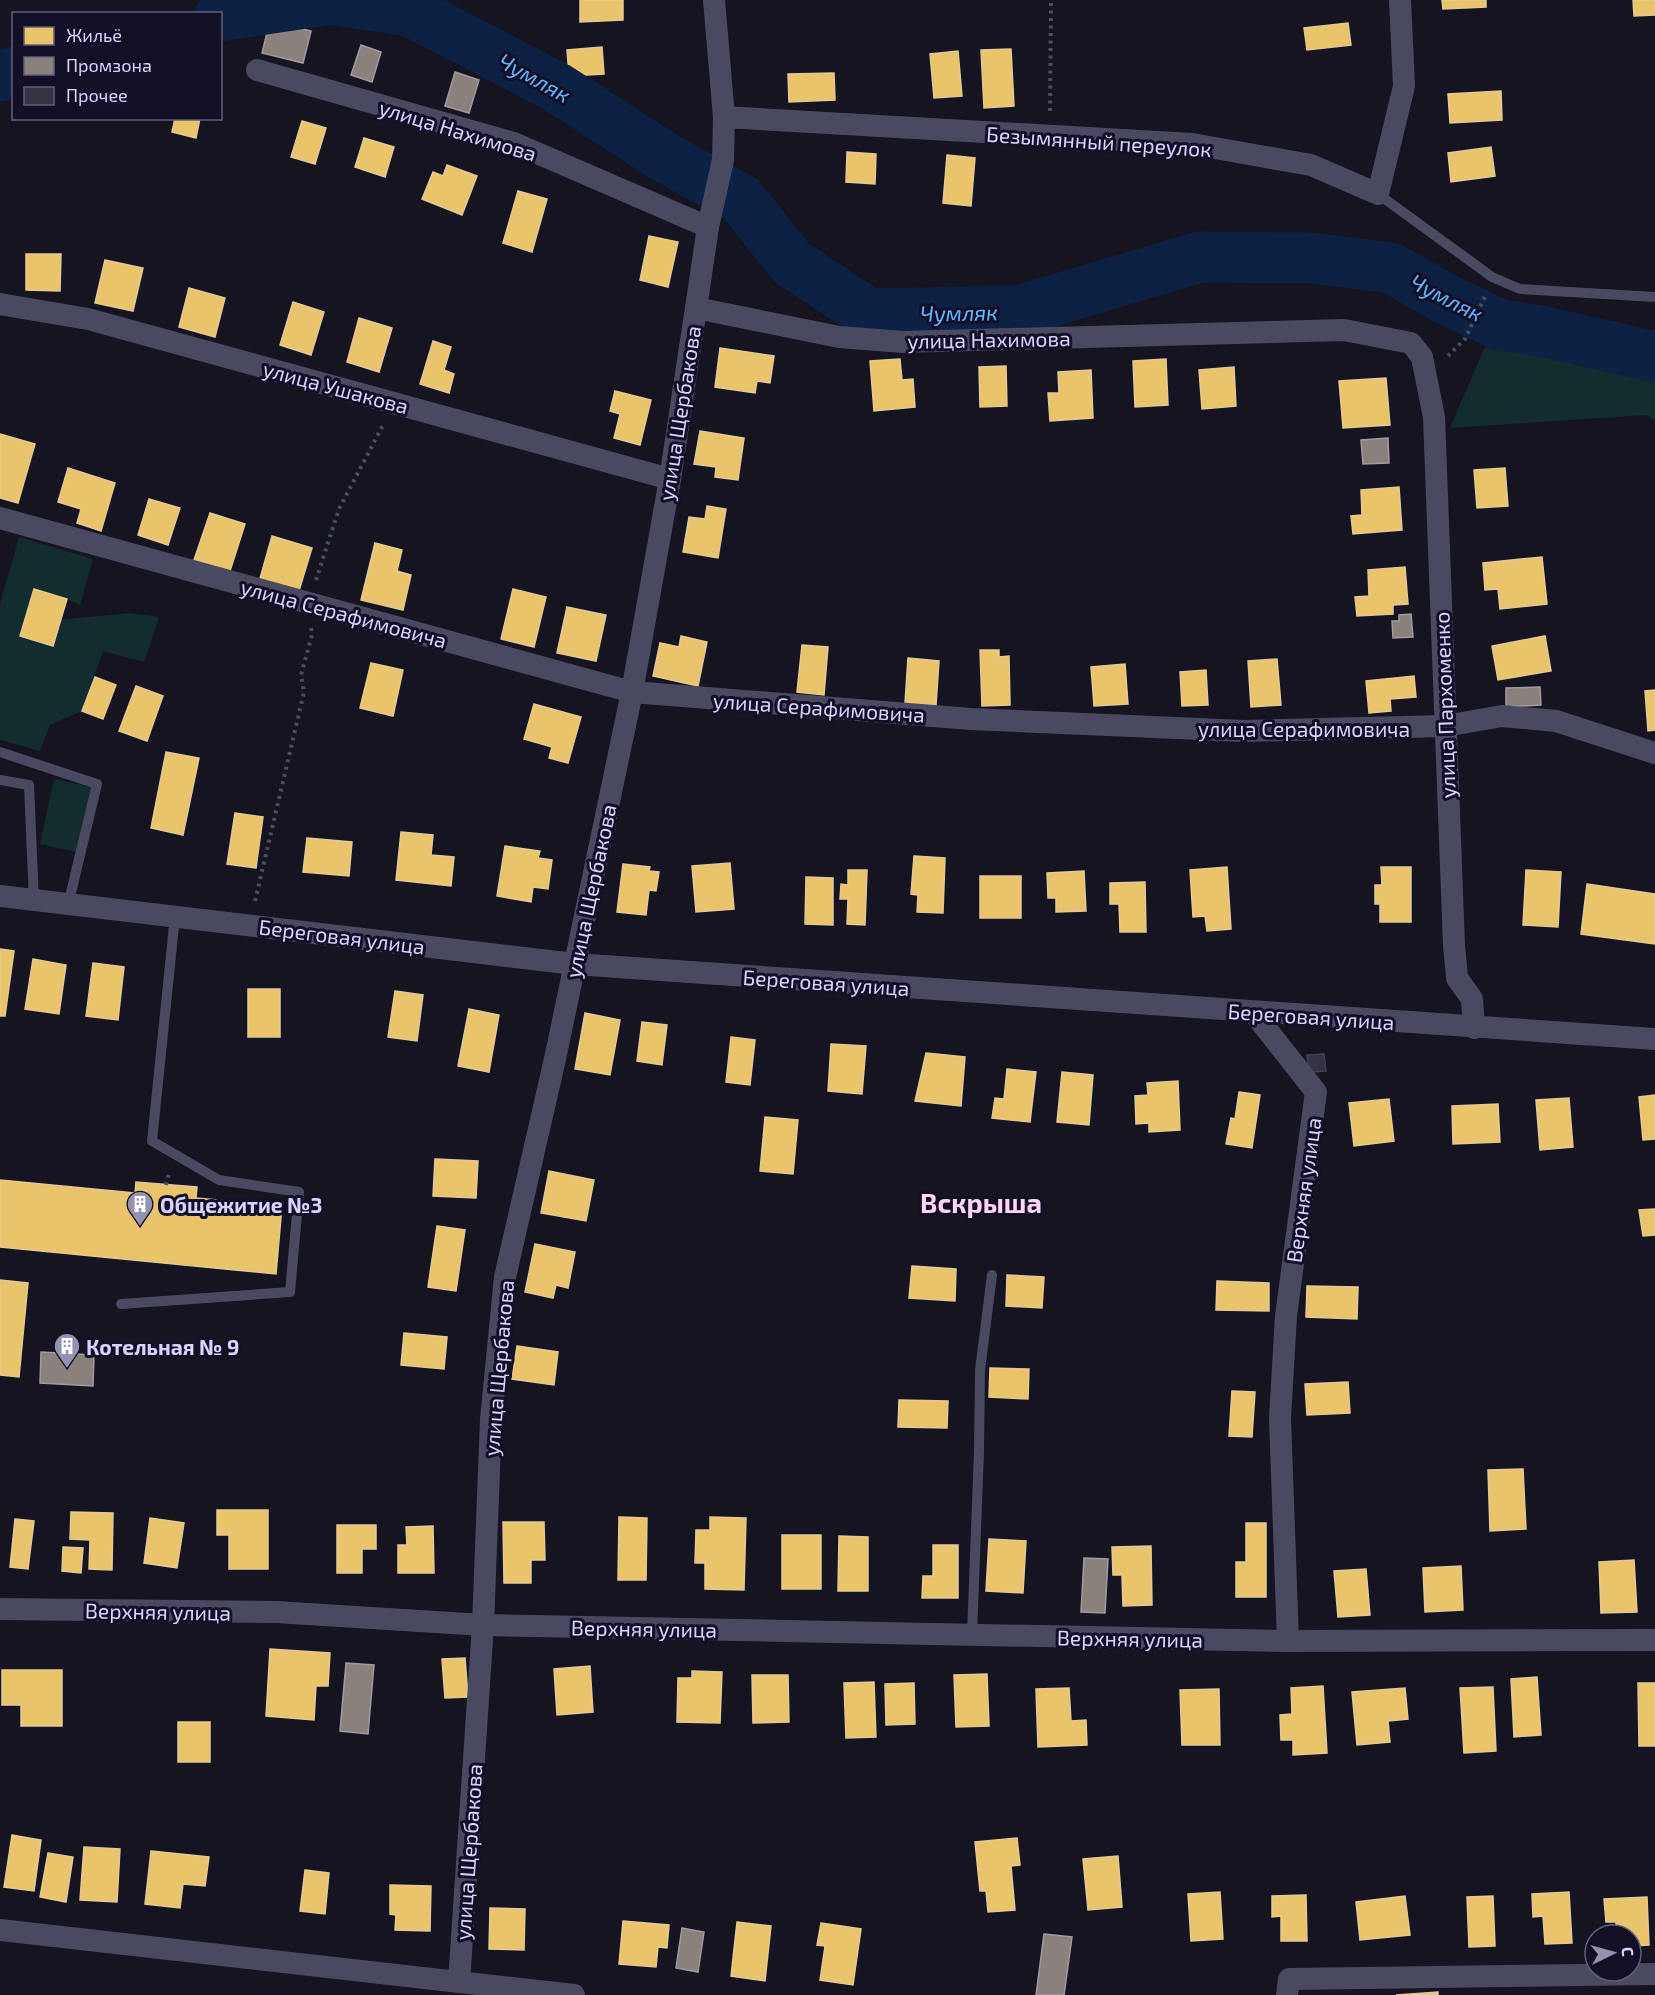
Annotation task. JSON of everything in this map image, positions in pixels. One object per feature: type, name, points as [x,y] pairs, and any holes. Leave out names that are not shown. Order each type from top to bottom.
[{"type":"street","points":[[696,308],[708,226],[723,160],[724,117],[714,0]]},
{"type":"street","points":[[1378,194],[1404,86],[1400,0]]},
{"type":"street","name":"улица Нахимова","points":[[257,70],[514,143],[708,226]]},
{"type":"street","name":"Безымянный переулок","points":[[724,117],[1192,144],[1311,165],[1378,194]]},
{"type":"street","name":"улица Ушакова","points":[[0,304],[88,319],[670,479]]},
{"type":"street","name":"улица Нахимова","points":[[696,308],[839,337],[903,342],[1344,330],[1411,343],[1422,357],[1426,377]]},
{"type":"street","name":"улица Щербакова","points":[[459,1982],[483,1624],[491,1419],[505,1277],[575,964],[632,692],[670,479],[696,308]]},
{"type":"street","name":"улица Пархоменко","points":[[1426,377],[1434,417],[1457,978],[1472,999],[1474,1028]]},
{"type":"street","name":"улица Серафимовича","points":[[0,518],[632,692],[971,719],[1233,731],[1445,726],[1502,716],[1556,721],[1655,753]]},
{"type":"street","name":"Береговая улица","points":[[0,896],[575,964],[1655,1039]]},
{"type":"street","name":"Верхняя улица","points":[[1253,1012],[1316,1092],[1286,1316],[1280,1418],[1288,1641]]},
{"type":"street","name":"Верхняя улица","points":[[0,1609],[276,1612],[483,1624],[1288,1641],[1655,1640]]},
{"type":"street","points":[[0,1930],[574,1995]]},
{"type":"street","points":[[1287,1995],[1289,1979],[1655,1974]]},
{"type":"lane","points":[[1378,194],[1492,277],[1520,289],[1655,297]]},
{"type":"lane","points":[[0,752],[98,784],[68,905]]},
{"type":"lane","points":[[0,780],[29,785],[34,901]]},
{"type":"lane","points":[[122,1304],[290,1292],[299,1192],[219,1180],[152,1141],[175,916]]},
{"type":"lane","points":[[972,1635],[980,1370],[992,1275]]},
{"type":"path","points":[[1049,136],[1051,0]]},
{"type":"path","points":[[1465,339],[1482,303]]},
{"type":"path","points":[[250,924],[304,692],[302,675],[312,635],[308,603],[339,509],[395,403]]},
{"type":"green space","points":[[1490,335],[1655,363],[1655,421],[1647,415],[1450,428]]},
{"type":"green space","points":[[19,537],[93,559],[80,605],[34,589],[20,636],[60,620],[130,613],[159,617],[144,662],[103,651],[82,711],[50,725],[40,751],[0,740],[0,604]]},
{"type":"green space","points":[[54,779],[91,787],[76,852],[40,844]]},
{"type":"building: Жильё","points":[[580,0],[623,0],[623,20],[580,22]]},
{"type":"building: Жильё","points":[[1442,0],[1486,0],[1486,7],[1443,9]]},
{"type":"building: Жильё","points":[[1633,0],[1655,0],[1655,15],[1634,16]]},
{"type":"building: Жильё","points":[[1348,23],[1351,45],[1307,50],[1304,28]]},
{"type":"building: Жильё","points":[[602,47],[604,74],[569,76],[567,50]]},
{"type":"building: Жильё","points":[[1011,49],[1014,106],[984,108],[981,50]]},
{"type":"building: Жильё","points":[[958,51],[962,96],[934,98],[930,54]]},
{"type":"building: Жильё","points":[[834,73],[835,100],[789,102],[788,74]]},
{"type":"building: Жильё","points":[[1501,91],[1502,120],[1450,123],[1448,94]]},
{"type":"building: Жильё","points":[[175,120],[200,120],[196,138],[172,132]]},
{"type":"building: Жильё","points":[[302,121],[326,128],[315,164],[291,157]]},
{"type":"building: Жильё","points":[[364,138],[394,147],[385,177],[355,167]]},
{"type":"building: Жильё","points":[[1491,147],[1495,176],[1451,182],[1448,153]]},
{"type":"building: Жильё","points":[[847,152],[876,154],[875,184],[846,182]]},
{"type":"building: Жильё","points":[[947,155],[975,158],[971,206],[943,203]]},
{"type":"building: Жильё","points":[[447,165],[477,176],[462,215],[422,199],[433,172],[443,176]]},
{"type":"building: Жильё","points":[[518,191],[547,199],[532,252],[503,243]]},
{"type":"building: Жильё","points":[[649,236],[678,242],[668,287],[640,280]]},
{"type":"building: Жильё","points":[[26,254],[61,254],[60,291],[26,290]]},
{"type":"building: Жильё","points":[[105,260],[143,268],[133,311],[95,303]]},
{"type":"building: Жильё","points":[[189,288],[225,298],[215,337],[179,327]]},
{"type":"building: Жильё","points":[[293,302],[324,312],[311,355],[280,345]]},
{"type":"building: Жильё","points":[[359,318],[392,328],[379,372],[347,362]]},
{"type":"building: Жильё","points":[[433,341],[451,347],[444,370],[454,374],[449,393],[420,384]]},
{"type":"building: Жильё","points":[[720,348],[774,356],[770,383],[757,381],[755,393],[715,387]]},
{"type":"building: Жильё","points":[[900,359],[902,380],[913,379],[915,407],[874,411],[870,361]]},
{"type":"building: Жильё","points":[[1166,359],[1168,405],[1135,407],[1133,361]]},
{"type":"building: Жильё","points":[[1006,366],[1007,406],[980,407],[979,367]]},
{"type":"building: Жильё","points":[[1234,367],[1236,406],[1202,409],[1199,370]]},
{"type":"building: Жильё","points":[[1091,370],[1093,418],[1050,421],[1048,393],[1059,393],[1058,372]]},
{"type":"building: Жильё","points":[[1386,378],[1390,425],[1343,428],[1339,381]]},
{"type":"building: Жильё","points":[[615,391],[651,400],[640,445],[614,438],[620,414],[610,411]]},
{"type":"building: Жильё","points":[[700,431],[744,438],[738,480],[715,477],[716,467],[694,464]]},
{"type":"building: Жильё","points":[[0,434],[35,444],[18,503],[0,498]]},
{"type":"building: Жильё","points":[[68,468],[115,483],[101,531],[77,523],[81,509],[58,502]]},
{"type":"building: Жильё","points":[[1505,468],[1508,506],[1477,508],[1474,470]]},
{"type":"building: Жильё","points":[[1399,487],[1402,530],[1353,534],[1351,516],[1362,515],[1361,490]]},
{"type":"building: Жильё","points":[[149,499],[180,508],[168,545],[138,535]]},
{"type":"building: Жильё","points":[[707,506],[726,509],[718,558],[683,552],[689,517],[705,519]]},
{"type":"building: Жильё","points":[[210,513],[245,524],[230,571],[194,560]]},
{"type":"building: Жильё","points":[[272,536],[312,548],[298,594],[259,582]]},
{"type":"building: Жильё","points":[[375,543],[402,550],[397,571],[411,575],[403,610],[361,600]]},
{"type":"building: Жильё","points":[[1542,557],[1547,604],[1500,609],[1498,589],[1485,590],[1483,563]]},
{"type":"building: Жильё","points":[[1405,567],[1408,604],[1393,605],[1393,614],[1357,616],[1355,597],[1369,596],[1368,570]]},
{"type":"building: Жильё","points":[[34,589],[67,599],[53,646],[20,636]]},
{"type":"building: Жильё","points":[[513,589],[546,597],[534,647],[501,639]]},
{"type":"building: Жильё","points":[[567,607],[606,615],[596,661],[557,653]]},
{"type":"building: Жильё","points":[[681,636],[707,642],[698,686],[653,676],[660,643],[679,647]]},
{"type":"building: Жильё","points":[[1545,636],[1551,671],[1498,680],[1492,646]]},
{"type":"building: Жильё","points":[[802,645],[828,647],[824,695],[797,692]]},
{"type":"building: Жильё","points":[[980,650],[999,650],[999,657],[1009,656],[1010,705],[982,706]]},
{"type":"building: Жильё","points":[[908,658],[939,661],[936,705],[905,703]]},
{"type":"building: Жильё","points":[[1277,659],[1281,705],[1251,707],[1248,661]]},
{"type":"building: Жильё","points":[[371,663],[403,670],[393,716],[360,708]]},
{"type":"building: Жильё","points":[[1125,664],[1128,704],[1094,706],[1091,667]]},
{"type":"building: Жильё","points":[[1206,670],[1208,705],[1182,706],[1180,672]]},
{"type":"building: Жильё","points":[[1414,676],[1416,697],[1390,699],[1391,711],[1369,713],[1366,681]]},
{"type":"building: Жильё","points":[[95,677],[116,685],[103,719],[82,711]]},
{"type":"building: Жильё","points":[[136,686],[163,696],[147,741],[119,731]]},
{"type":"building: Жильё","points":[[1655,690],[1655,730],[1648,731],[1645,691]]},
{"type":"building: Жильё","points":[[534,704],[581,717],[568,763],[549,758],[552,747],[524,739]]},
{"type":"building: Жильё","points":[[166,752],[199,758],[183,835],[151,828]]},
{"type":"building: Жильё","points":[[235,813],[263,817],[256,868],[227,864]]},
{"type":"building: Жильё","points":[[401,832],[433,835],[431,855],[454,857],[451,886],[396,880]]},
{"type":"building: Жильё","points":[[307,838],[352,842],[349,876],[303,872]]},
{"type":"building: Жильё","points":[[505,846],[540,851],[538,858],[552,860],[548,889],[533,887],[531,902],[497,896]]},
{"type":"building: Жильё","points":[[914,856],[945,858],[943,913],[917,912],[918,895],[911,894]]},
{"type":"building: Жильё","points":[[730,863],[734,909],[696,912],[692,866]]},
{"type":"building: Жильё","points":[[623,864],[650,867],[649,871],[659,872],[656,891],[649,890],[646,915],[617,912]]},
{"type":"building: Жильё","points":[[1227,867],[1231,929],[1207,931],[1205,916],[1193,917],[1190,870]]},
{"type":"building: Жильё","points":[[1381,867],[1411,867],[1411,922],[1380,922],[1380,904],[1375,904],[1375,885],[1382,885]]},
{"type":"building: Жильё","points":[[848,870],[867,870],[865,925],[847,924],[848,899],[840,899],[841,884],[848,885]]},
{"type":"building: Жильё","points":[[1526,870],[1561,872],[1558,927],[1523,925]]},
{"type":"building: Жильё","points":[[1084,871],[1086,911],[1056,912],[1056,898],[1048,898],[1047,873]]},
{"type":"building: Жильё","points":[[980,876],[1021,876],[1021,918],[980,918]]},
{"type":"building: Жильё","points":[[806,877],[833,878],[833,925],[805,924]]},
{"type":"building: Жильё","points":[[1145,882],[1146,932],[1120,932],[1119,904],[1110,904],[1110,883]]},
{"type":"building: Жильё","points":[[1587,884],[1655,894],[1655,944],[1581,934]]},
{"type":"building: Жильё","points":[[0,949],[14,951],[5,1016],[0,1016]]},
{"type":"building: Жильё","points":[[33,959],[66,965],[59,1014],[25,1009]]},
{"type":"building: Жильё","points":[[93,963],[124,967],[118,1020],[86,1016]]},
{"type":"building: Жильё","points":[[248,989],[280,989],[280,1037],[248,1037]]},
{"type":"building: Жильё","points":[[395,991],[423,995],[417,1041],[388,1037]]},
{"type":"building: Жильё","points":[[469,1009],[499,1015],[489,1072],[458,1066]]},
{"type":"building: Жильё","points":[[585,1013],[620,1020],[610,1075],[575,1069]]},
{"type":"building: Жильё","points":[[642,1022],[667,1025],[662,1065],[637,1061]]},
{"type":"building: Жильё","points":[[731,1037],[755,1040],[750,1085],[726,1082]]},
{"type":"building: Жильё","points":[[831,1044],[866,1046],[862,1094],[828,1091]]},
{"type":"building: Жильё","points":[[926,1053],[965,1057],[961,1106],[915,1101]]},
{"type":"building: Жильё","points":[[1007,1069],[1036,1072],[1030,1122],[992,1118],[995,1098],[1004,1099]]},
{"type":"building: Жильё","points":[[1062,1072],[1093,1075],[1089,1125],[1057,1122]]},
{"type":"building: Жильё","points":[[1178,1081],[1180,1130],[1149,1132],[1149,1123],[1136,1124],[1135,1096],[1148,1095],[1147,1083]]},
{"type":"building: Жильё","points":[[1239,1092],[1260,1095],[1252,1148],[1226,1144],[1231,1118],[1235,1119]]},
{"type":"building: Жильё","points":[[1655,1095],[1655,1139],[1643,1140],[1639,1097]]},
{"type":"building: Жильё","points":[[1569,1098],[1573,1147],[1540,1150],[1536,1100]]},
{"type":"building: Жильё","points":[[1389,1099],[1394,1141],[1354,1146],[1349,1103]]},
{"type":"building: Жильё","points":[[1498,1104],[1500,1142],[1453,1144],[1452,1106]]},
{"type":"building: Жильё","points":[[765,1117],[798,1120],[793,1174],[760,1171]]},
{"type":"building: Жильё","points":[[435,1159],[478,1161],[476,1198],[433,1196]]},
{"type":"building: Жильё","points":[[549,1171],[594,1180],[586,1221],[541,1213]]},
{"type":"building: Жильё","name":"Общежитие №3","points":[[0,1180],[135,1193],[136,1182],[197,1187],[196,1198],[282,1206],[276,1274],[0,1247]]},
{"type":"building: Жильё","points":[[1655,1209],[1655,1235],[1643,1236],[1639,1210]]},
{"type":"building: Жильё","points":[[437,1226],[465,1230],[456,1291],[428,1287]]},
{"type":"building: Жильё","points":[[535,1244],[575,1252],[568,1288],[556,1285],[553,1298],[525,1292]]},
{"type":"building: Жильё","points":[[912,1266],[956,1269],[955,1301],[909,1298]]},
{"type":"building: Жильё","points":[[1007,1275],[1044,1277],[1042,1308],[1006,1306]]},
{"type":"building: Жильё","points":[[0,1280],[28,1283],[19,1377],[0,1375]]},
{"type":"building: Жильё","points":[[1217,1281],[1269,1283],[1269,1311],[1216,1310]]},
{"type":"building: Жильё","points":[[1307,1286],[1358,1287],[1357,1319],[1306,1317]]},
{"type":"building: Жильё","points":[[404,1333],[447,1337],[444,1369],[401,1365]]},
{"type":"building: Жильё","points":[[517,1346],[558,1352],[554,1385],[512,1379]]},
{"type":"building: Жильё","points":[[990,1368],[1029,1369],[1028,1399],[989,1397]]},
{"type":"building: Жильё","points":[[1348,1382],[1350,1413],[1307,1415],[1305,1384]]},
{"type":"building: Жильё","points":[[1232,1391],[1255,1392],[1252,1437],[1229,1436]]},
{"type":"building: Жильё","points":[[899,1400],[948,1401],[947,1428],[898,1427]]},
{"type":"building: Жильё","points":[[1523,1469],[1526,1529],[1490,1531],[1488,1470]]},
{"type":"building: Жильё","points":[[217,1510],[268,1510],[268,1569],[229,1569],[229,1535],[217,1535]]},
{"type":"building: Жильё","points":[[71,1512],[113,1513],[112,1570],[89,1569],[90,1540],[70,1539]]},
{"type":"building: Жильё","points":[[619,1517],[647,1518],[646,1580],[618,1580]]},
{"type":"building: Жильё","points":[[710,1517],[746,1518],[744,1590],[705,1589],[705,1563],[695,1563],[696,1530],[710,1530]]},
{"type":"building: Жильё","points":[[150,1518],[184,1523],[177,1568],[144,1563]]},
{"type":"building: Жильё","points":[[15,1519],[34,1521],[28,1569],[10,1567]]},
{"type":"building: Жильё","points":[[503,1522],[544,1522],[545,1560],[531,1560],[531,1583],[504,1583]]},
{"type":"building: Жильё","points":[[1246,1523],[1266,1523],[1266,1597],[1236,1597],[1236,1562],[1246,1562]]},
{"type":"building: Жильё","points":[[337,1525],[376,1525],[376,1549],[362,1549],[362,1573],[337,1573]]},
{"type":"building: Жильё","points":[[433,1526],[434,1573],[398,1573],[398,1545],[407,1545],[406,1527]]},
{"type":"building: Жильё","points":[[782,1535],[821,1535],[821,1589],[782,1589]]},
{"type":"building: Жильё","points":[[839,1536],[868,1537],[868,1591],[838,1591]]},
{"type":"building: Жильё","points":[[989,1539],[1026,1541],[1023,1593],[986,1591]]},
{"type":"building: Жильё","points":[[933,1545],[958,1545],[958,1598],[922,1598],[923,1576],[933,1576]]},
{"type":"building: Жильё","points":[[1151,1546],[1152,1605],[1123,1606],[1122,1575],[1113,1575],[1112,1547]]},
{"type":"building: Жильё","points":[[63,1547],[83,1548],[81,1573],[62,1571]]},
{"type":"building: Жильё","points":[[1634,1560],[1637,1612],[1601,1613],[1599,1562]]},
{"type":"building: Жильё","points":[[1461,1566],[1463,1610],[1425,1612],[1423,1568]]},
{"type":"building: Жильё","points":[[1366,1569],[1370,1615],[1338,1617],[1334,1571]]},
{"type":"building: Жильё","points":[[270,1649],[330,1653],[328,1686],[316,1686],[314,1720],[266,1716]]},
{"type":"building: Жильё","points":[[465,1658],[468,1697],[445,1698],[442,1659]]},
{"type":"building: Жильё","points":[[590,1666],[593,1712],[557,1715],[554,1669]]},
{"type":"building: Жильё","points":[[2,1670],[62,1670],[62,1726],[21,1726],[21,1705],[2,1705]]},
{"type":"building: Жильё","points":[[692,1671],[722,1672],[720,1723],[677,1722],[678,1678],[692,1678]]},
{"type":"building: Жильё","points":[[987,1674],[989,1726],[956,1727],[954,1675]]},
{"type":"building: Жильё","points":[[752,1675],[788,1675],[789,1722],[753,1723]]},
{"type":"building: Жильё","points":[[1537,1677],[1541,1735],[1514,1737],[1511,1679]]},
{"type":"building: Жильё","points":[[874,1682],[876,1737],[846,1738],[844,1683]]},
{"type":"building: Жильё","points":[[914,1683],[915,1724],[886,1725],[885,1684]]},
{"type":"building: Жильё","points":[[1638,1683],[1655,1683],[1655,1746],[1639,1746]]},
{"type":"building: Жильё","points":[[1323,1686],[1327,1753],[1293,1755],[1293,1740],[1281,1740],[1280,1715],[1292,1714],[1291,1688]]},
{"type":"building: Жильё","points":[[1493,1687],[1496,1751],[1464,1753],[1460,1688]]},
{"type":"building: Жильё","points":[[1069,1688],[1071,1721],[1086,1720],[1087,1745],[1038,1747],[1036,1689]]},
{"type":"building: Жильё","points":[[1405,1688],[1408,1719],[1388,1721],[1390,1742],[1357,1745],[1352,1692]]},
{"type":"building: Жильё","points":[[1219,1689],[1220,1745],[1182,1745],[1180,1690]]},
{"type":"building: Жильё","points":[[178,1722],[210,1722],[210,1762],[178,1762]]},
{"type":"building: Жильё","points":[[12,1835],[41,1840],[34,1891],[4,1887]]},
{"type":"building: Жильё","points":[[1017,1838],[1020,1865],[1011,1866],[1015,1910],[988,1912],[986,1891],[980,1891],[975,1842]]},
{"type":"building: Жильё","points":[[84,1847],[120,1849],[117,1902],[80,1900]]},
{"type":"building: Жильё","points":[[151,1851],[209,1857],[205,1886],[183,1884],[180,1908],[145,1904]]},
{"type":"building: Жильё","points":[[48,1853],[73,1857],[66,1902],[40,1897]]},
{"type":"building: Жильё","points":[[1118,1856],[1122,1907],[1088,1910],[1083,1859]]},
{"type":"building: Жильё","points":[[305,1870],[329,1873],[325,1914],[300,1911]]},
{"type":"building: Жильё","points":[[390,1885],[431,1886],[430,1931],[395,1930],[396,1915],[390,1914]]},
{"type":"building: Жильё","points":[[1220,1892],[1223,1939],[1191,1941],[1188,1894]]},
{"type":"building: Жильё","points":[[1569,1892],[1572,1943],[1545,1944],[1543,1916],[1533,1917],[1532,1894]]},
{"type":"building: Жильё","points":[[1306,1895],[1307,1941],[1281,1941],[1281,1916],[1272,1917],[1272,1896]]},
{"type":"building: Жильё","points":[[1405,1896],[1410,1935],[1360,1940],[1356,1902]]},
{"type":"building: Жильё","points":[[1493,1896],[1495,1946],[1469,1947],[1467,1897]]},
{"type":"building: Жильё","points":[[1647,1897],[1649,1945],[1643,1945],[1643,1923],[1606,1922],[1604,1899]]},
{"type":"building: Жильё","points":[[490,1908],[525,1909],[524,1950],[489,1949]]},
{"type":"building: Жильё","points":[[623,1921],[669,1925],[667,1948],[658,1947],[656,1967],[619,1964]]},
{"type":"building: Жильё","points":[[737,1922],[771,1926],[765,1981],[731,1976]]},
{"type":"building: Жильё","points":[[821,1923],[861,1929],[853,1985],[820,1980],[825,1946],[817,1945]]},
{"type":"building: Жильё","points":[[1438,1992],[1438,1995],[1396,1995]]},
{"type":"building: Промзона","points":[[270,21],[311,31],[303,63],[262,53]]},
{"type":"building: Промзона","points":[[361,45],[381,52],[372,82],[351,75]]},
{"type":"building: Промзона","points":[[455,72],[479,80],[469,113],[445,106]]},
{"type":"building: Промзона","points":[[1388,438],[1389,463],[1363,464],[1361,440]]},
{"type":"building: Промзона","points":[[1411,614],[1413,637],[1393,638],[1392,621],[1399,621],[1399,615]]},
{"type":"building: Промзона","points":[[1540,687],[1541,705],[1506,707],[1506,688]]},
{"type":"building: Промзона","name":"Котельная № 9","points":[[41,1352],[94,1355],[93,1386],[40,1383]]},
{"type":"building: Промзона","points":[[1084,1558],[1108,1559],[1105,1613],[1081,1612]]},
{"type":"building: Промзона","points":[[346,1663],[374,1665],[368,1734],[340,1731]]},
{"type":"building: Промзона","points":[[682,1928],[704,1932],[698,1972],[676,1968]]},
{"type":"building: Промзона","points":[[1044,1934],[1072,1937],[1064,1995],[1036,1995]]},
{"type":"building: Прочее","points":[[1324,1054],[1326,1071],[1309,1072],[1307,1055]]},
{"type":"waterway","name":"Чумляк","points":[[222,16],[325,0]]},
{"type":"waterway","name":"Чумляк","points":[[335,0],[410,11],[556,87],[666,158],[741,199],[792,263],[869,314],[1018,311],[1200,257],[1311,258],[1391,268],[1446,299],[1498,324],[1541,331],[1655,357]]},
{"type":"waterway","name":"Чумляк","points":[[0,76],[12,73]]},
{"type":"place","name":"Общежитие №3","points":[[140,1227]]},
{"type":"place","name":"Котельная № 9","points":[[67,1369]]},
{"type":"district","name":"Вскрыша","points":[[981,1202]]}]
